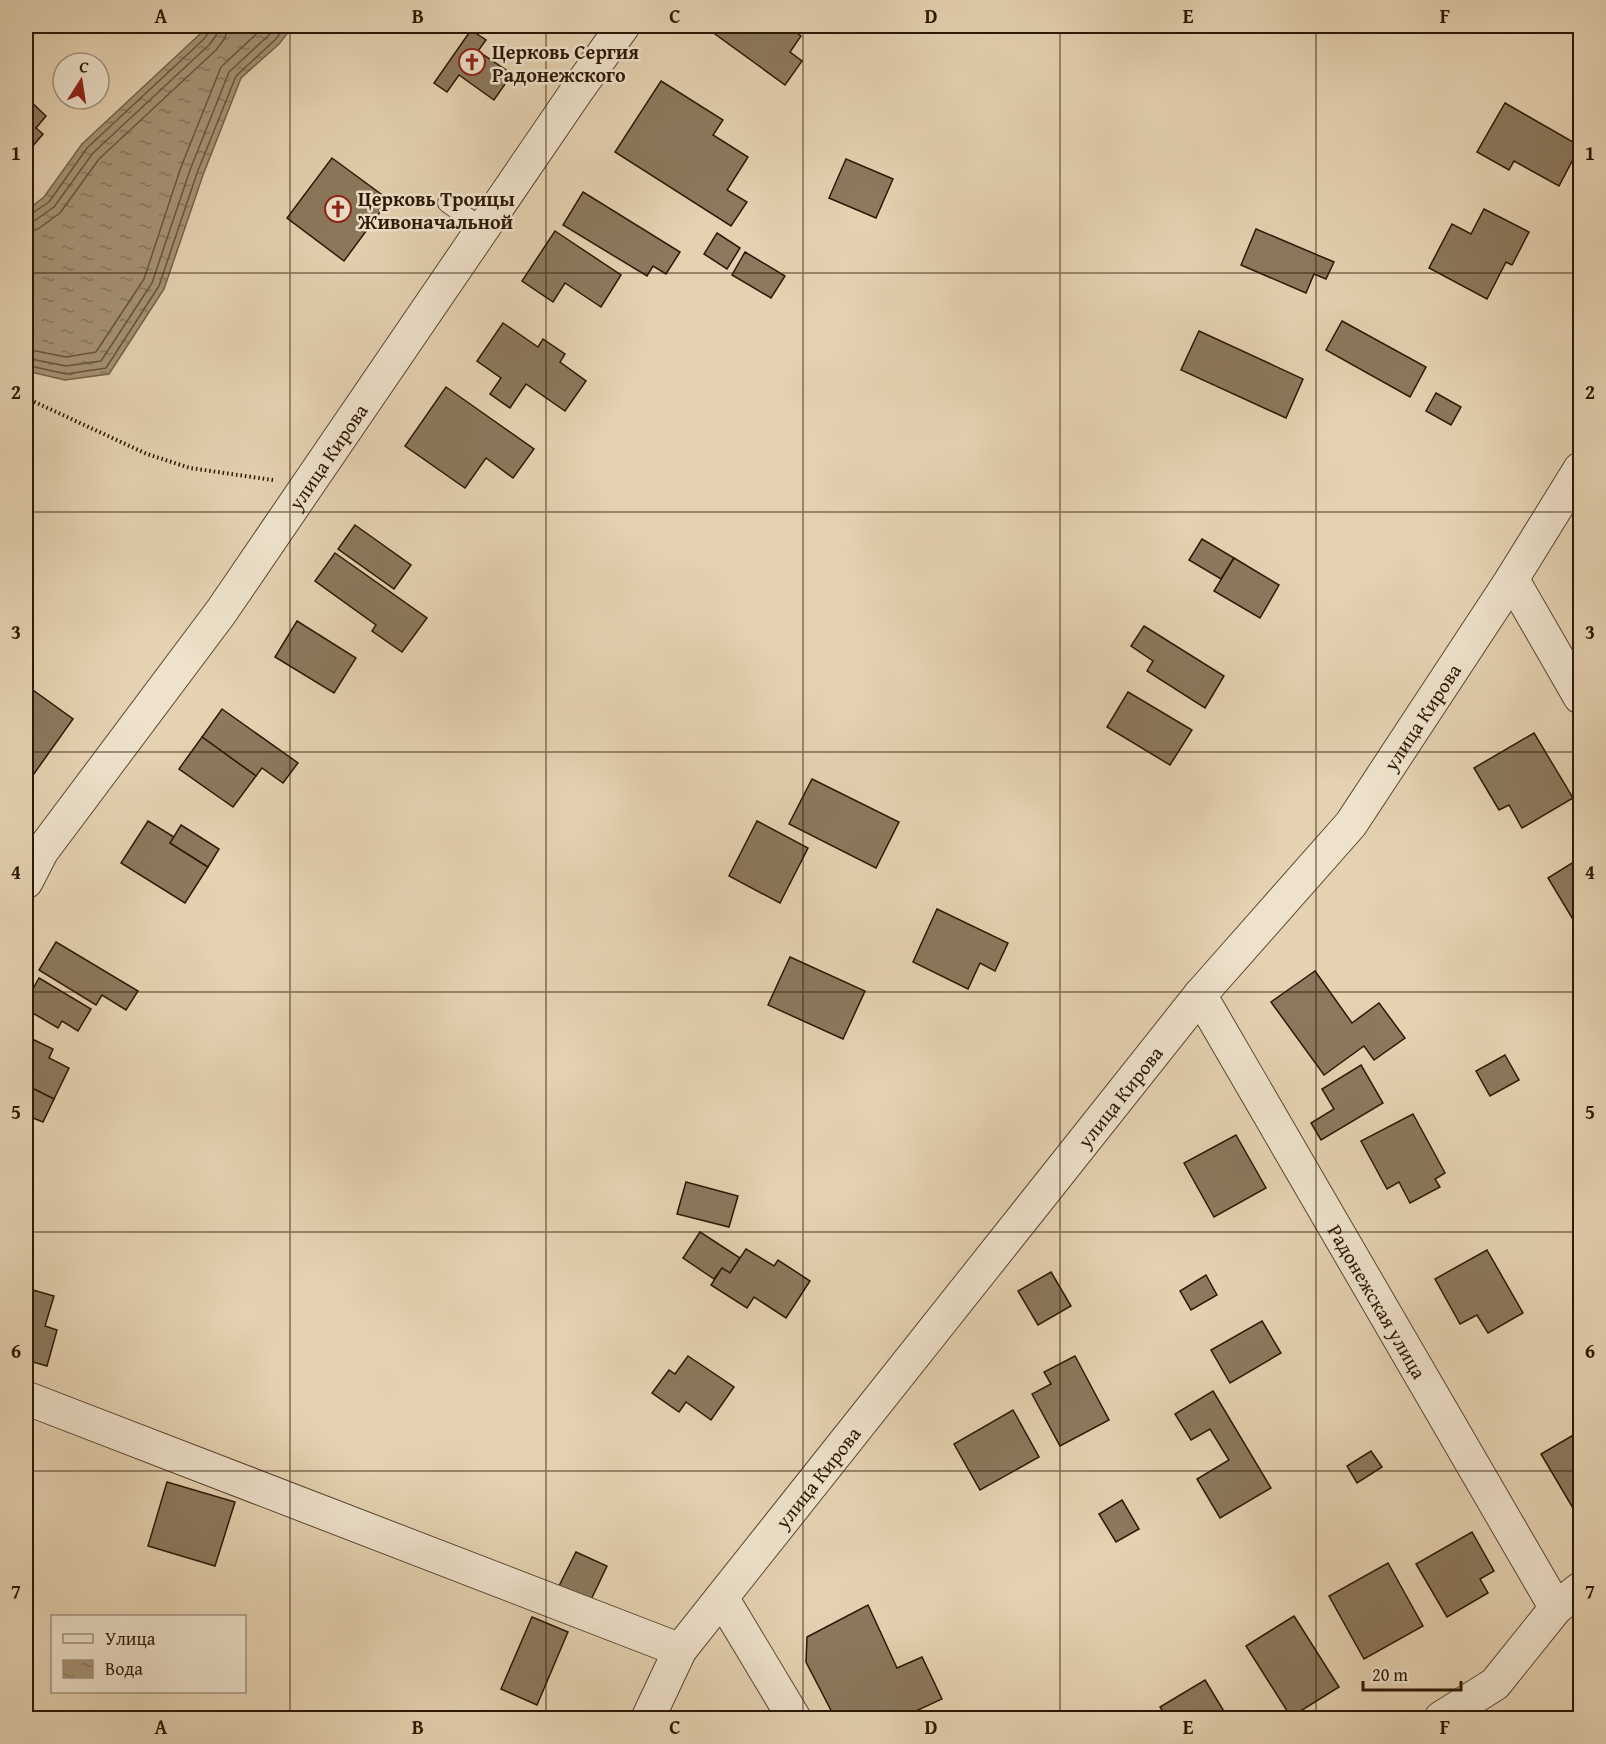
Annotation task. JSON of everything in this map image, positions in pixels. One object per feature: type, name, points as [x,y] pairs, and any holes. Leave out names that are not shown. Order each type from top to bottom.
[{"type":"street","name":"улица Кирова","points":[[26,882],[42,851],[221,612],[623,26]]},
{"type":"street","name":"улица Кирова","points":[[648,1719],[680,1650],[1200,995],[1351,824],[1512,579],[1581,469]]},
{"type":"street","points":[[1512,579],[1581,697]]},
{"type":"street","name":"Радонежская улица","points":[[1200,995],[1568,1599],[1495,1684],[1441,1719]]},
{"type":"street","points":[[26,1398],[680,1650]]},
{"type":"street","points":[[722,1598],[794,1719]]},
{"type":"lane","points":[[447,203],[483,228]]},
{"type":"path","points":[[26,398],[147,454],[190,468],[307,486]]},
{"type":"water","points":[[207,26],[293,26],[279,44],[241,78],[203,175],[164,289],[109,374],[65,380],[26,371],[26,211],[44,197],[82,144]]},
{"type":"building","points":[[715,26],[787,26],[801,36],[790,52],[802,61],[785,85],[711,31]]},
{"type":"building","name":"Церковь Сергия Радонежского","points":[[471,30],[486,40],[478,51],[512,74],[494,100],[459,75],[447,92],[434,83]]},
{"type":"building","points":[[661,81],[723,120],[713,135],[748,157],[727,190],[747,202],[731,226],[615,152]]},
{"type":"building","points":[[26,97],[46,116],[36,128],[43,134],[26,154]]},
{"type":"building","points":[[1505,103],[1580,146],[1559,186],[1514,161],[1509,170],[1477,152]]},
{"type":"building","name":"Церковь Троицы Живоначальной","points":[[332,158],[389,200],[344,261],[287,218]]},
{"type":"building","points":[[846,159],[893,179],[876,218],[829,198]]},
{"type":"building","points":[[583,192],[680,252],[666,274],[653,266],[647,276],[563,225]]},
{"type":"building","points":[[1484,209],[1529,232],[1512,265],[1506,262],[1487,299],[1429,268],[1452,224],[1471,234]]},
{"type":"building","points":[[1256,229],[1334,262],[1326,279],[1314,274],[1306,293],[1241,265]]},
{"type":"building","points":[[555,231],[621,275],[601,307],[565,283],[553,302],[522,281]]},
{"type":"building","points":[[717,233],[740,248],[727,269],[704,254]]},
{"type":"building","points":[[745,252],[785,276],[771,298],[732,275]]},
{"type":"building","points":[[1342,321],[1426,367],[1410,397],[1326,350]]},
{"type":"building","points":[[503,323],[538,347],[543,339],[565,354],[560,362],[586,381],[565,411],[526,384],[510,408],[490,394],[501,378],[477,361]]},
{"type":"building","points":[[1199,331],[1303,379],[1286,418],[1181,370]]},
{"type":"building","points":[[446,387],[534,449],[513,478],[486,458],[465,488],[405,446]]},
{"type":"building","points":[[1436,393],[1461,407],[1451,425],[1426,411]]},
{"type":"building","points":[[355,525],[411,565],[394,589],[338,549]]},
{"type":"building","points":[[1202,539],[1234,558],[1221,579],[1189,560]]},
{"type":"building","points":[[335,553],[427,618],[402,652],[372,631],[376,625],[315,581]]},
{"type":"building","points":[[1234,558],[1279,585],[1260,618],[1214,591]]},
{"type":"building","points":[[297,621],[356,658],[334,693],[275,657]]},
{"type":"building","points":[[1144,626],[1224,676],[1205,708],[1147,671],[1153,661],[1131,646]]},
{"type":"building","points":[[26,685],[73,719],[26,785]]},
{"type":"building","points":[[1128,692],[1192,730],[1170,765],[1107,727]]},
{"type":"building","points":[[222,709],[298,763],[283,783],[262,768],[256,776],[202,737]]},
{"type":"building","points":[[1534,733],[1573,798],[1522,828],[1509,805],[1499,810],[1474,768]]},
{"type":"building","points":[[202,737],[256,776],[233,807],[179,769]]},
{"type":"building","points":[[812,779],[899,822],[876,868],[789,824]]},
{"type":"building","points":[[148,821],[174,837],[170,843],[208,867],[185,903],[121,863]]},
{"type":"building","points":[[757,821],[808,848],[780,903],[729,876]]},
{"type":"building","points":[[181,825],[219,849],[208,867],[170,843]]},
{"type":"building","points":[[1580,858],[1580,931],[1548,878]]},
{"type":"building","points":[[937,909],[1008,943],[995,971],[980,963],[968,989],[913,962]]},
{"type":"building","points":[[56,942],[138,991],[126,1010],[102,995],[96,1005],[39,970]]},
{"type":"building","points":[[790,957],[865,991],[843,1039],[768,1005]]},
{"type":"building","points":[[1315,971],[1352,1023],[1379,1003],[1405,1038],[1374,1060],[1364,1046],[1324,1075],[1271,1002]]},
{"type":"building","points":[[39,978],[91,1009],[78,1031],[62,1021],[58,1028],[26,1009],[26,1001]]},
{"type":"building","points":[[26,1036],[53,1049],[49,1058],[69,1068],[54,1099],[26,1085]]},
{"type":"building","points":[[1505,1055],[1519,1080],[1490,1096],[1476,1071]]},
{"type":"building","points":[[1361,1065],[1383,1103],[1321,1140],[1311,1123],[1334,1109],[1322,1089]]},
{"type":"building","points":[[26,1085],[54,1099],[43,1122],[33,1118],[26,1133]]},
{"type":"building","points":[[1413,1114],[1445,1173],[1435,1179],[1440,1187],[1410,1203],[1399,1182],[1387,1189],[1361,1141]]},
{"type":"building","points":[[1236,1135],[1266,1188],[1214,1217],[1184,1163]]},
{"type":"building","points":[[686,1182],[738,1196],[729,1227],[677,1214]]},
{"type":"building","points":[[700,1232],[740,1258],[730,1273],[722,1268],[714,1279],[683,1258]]},
{"type":"building","points":[[746,1249],[774,1266],[778,1260],[810,1281],[786,1318],[754,1297],[747,1308],[711,1285],[722,1268],[730,1273]]},
{"type":"building","points":[[1487,1250],[1523,1313],[1488,1333],[1477,1315],[1460,1324],[1435,1279]]},
{"type":"building","points":[[1051,1272],[1071,1306],[1038,1325],[1018,1291]]},
{"type":"building","points":[[1206,1275],[1217,1295],[1191,1310],[1180,1291]]},
{"type":"building","points":[[26,1288],[54,1296],[45,1326],[57,1330],[47,1366],[26,1360]]},
{"type":"building","points":[[1262,1321],[1281,1353],[1230,1383],[1211,1350]]},
{"type":"building","points":[[688,1356],[734,1387],[711,1420],[686,1402],[679,1412],[652,1393],[669,1370],[675,1374]]},
{"type":"building","points":[[1075,1356],[1109,1420],[1060,1446],[1032,1394],[1051,1384],[1044,1372]]},
{"type":"building","points":[[1213,1391],[1271,1488],[1220,1518],[1197,1479],[1229,1460],[1210,1429],[1191,1440],[1175,1414]]},
{"type":"building","points":[[1013,1410],[1039,1457],[980,1490],[954,1444]]},
{"type":"building","points":[[1580,1431],[1580,1520],[1541,1454]]},
{"type":"building","points":[[1371,1451],[1382,1467],[1357,1483],[1347,1466]]},
{"type":"building","points":[[167,1482],[235,1502],[215,1566],[148,1546]]},
{"type":"building","points":[[1122,1500],[1139,1529],[1116,1542],[1099,1514]]},
{"type":"building","points":[[1472,1532],[1494,1571],[1480,1579],[1488,1593],[1447,1617],[1416,1564]]},
{"type":"building","points":[[576,1552],[607,1566],[588,1606],[557,1590]]},
{"type":"building","points":[[1388,1563],[1423,1626],[1364,1659],[1329,1596]]},
{"type":"building","points":[[868,1605],[897,1668],[922,1657],[942,1699],[901,1718],[835,1718],[806,1662],[807,1637]]},
{"type":"building","points":[[1294,1616],[1339,1687],[1291,1717],[1246,1646]]},
{"type":"building","points":[[532,1617],[568,1632],[537,1705],[501,1689]]},
{"type":"building","points":[[1205,1680],[1228,1718],[1167,1718],[1160,1707]]},
{"type":"place","name":"Церковь Сергия Радонежского","points":[[472,62]]},
{"type":"place","name":"Церковь Троицы Живоначальной","points":[[338,209]]}]
